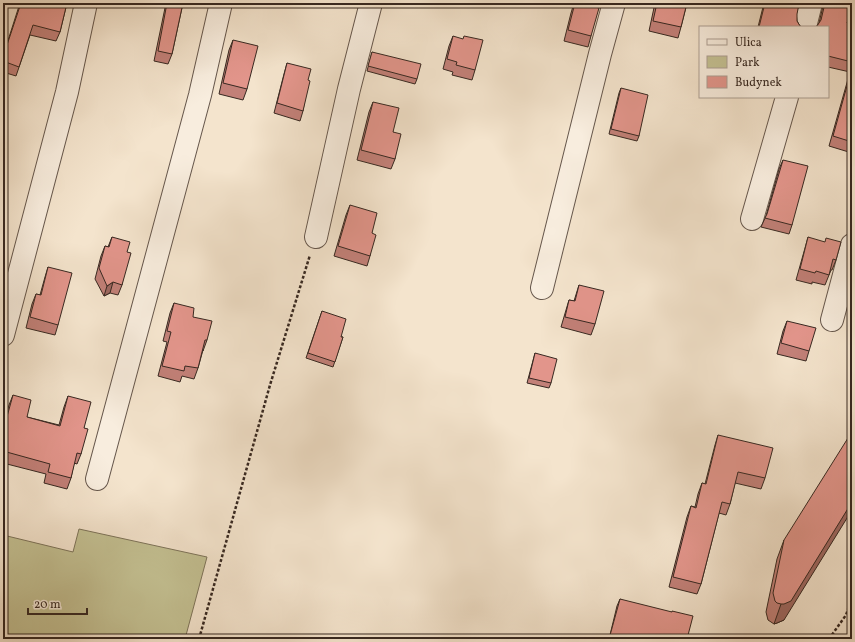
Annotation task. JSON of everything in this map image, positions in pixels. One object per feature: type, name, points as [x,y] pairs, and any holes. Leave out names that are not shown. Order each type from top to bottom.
[{"type":"street","points":[[3,335],[67,92],[86,3]]},
{"type":"street","points":[[97,479],[200,95],[221,3]]},
{"type":"street","points":[[316,237],[348,89],[371,3]]},
{"type":"street","points":[[542,288],[598,61],[614,3]]},
{"type":"street","points":[[805,26],[811,3]]},
{"type":"street","points":[[752,219],[787,98]]},
{"type":"street","points":[[832,320],[852,245]]},
{"type":"path","points":[[199,639],[270,385],[316,237]]},
{"type":"path","points":[[829,639],[846,615],[852,598]]},
{"type":"green space","points":[[79,529],[207,557],[185,639],[3,639],[3,535],[73,552]]},
{"type":"building","points":[[21,3],[67,3],[60,32],[33,25],[19,67],[3,61],[3,57]]},
{"type":"building","points":[[167,3],[183,3],[172,54],[158,51]]},
{"type":"building","points":[[575,3],[599,8],[591,36],[568,30]]},
{"type":"building","points":[[657,3],[687,3],[681,27],[653,21]]},
{"type":"building","points":[[765,3],[799,4],[797,21],[800,26],[759,26]]},
{"type":"building","points":[[825,3],[852,3],[852,9],[847,23],[852,24],[852,62],[829,56],[829,26],[817,26],[821,20]]},
{"type":"building","points":[[453,36],[463,39],[464,36],[483,40],[475,70],[456,65],[457,62],[447,59]]},
{"type":"building","points":[[233,40],[258,46],[247,89],[223,83]]},
{"type":"building","points":[[372,52],[421,64],[417,79],[368,66]]},
{"type":"building","points":[[287,63],[311,69],[308,80],[310,81],[303,111],[277,103]]},
{"type":"building","points":[[852,68],[852,142],[833,136]]},
{"type":"building","points":[[621,88],[648,95],[639,136],[611,129]]},
{"type":"building","points":[[373,102],[399,108],[393,132],[401,134],[395,159],[361,150]]},
{"type":"building","points":[[783,160],[808,166],[792,225],[765,218]]},
{"type":"building","points":[[350,205],[377,213],[372,233],[376,235],[370,256],[338,246]]},
{"type":"building","points":[[112,237],[130,242],[127,252],[131,253],[122,285],[113,282],[107,286],[99,268],[105,246],[109,247]]},
{"type":"building","points":[[808,237],[825,242],[826,238],[841,242],[836,260],[833,259],[829,275],[816,271],[815,273],[800,269]]},
{"type":"building","points":[[48,267],[72,273],[58,325],[30,317],[36,294],[41,295]]},
{"type":"building","points":[[579,285],[604,291],[595,324],[565,317],[569,300],[575,301]]},
{"type":"building","points":[[174,303],[194,308],[193,317],[212,321],[207,340],[205,340],[198,368],[185,366],[184,371],[162,366],[171,332],[167,331]]},
{"type":"building","points":[[322,311],[346,319],[341,337],[343,337],[335,362],[308,353]]},
{"type":"building","points":[[787,321],[816,328],[809,351],[781,343]]},
{"type":"building","points":[[535,353],[557,359],[551,383],[529,378]]},
{"type":"building","points":[[13,395],[31,400],[27,417],[60,426],[68,396],[91,402],[84,428],[88,429],[81,454],[77,453],[71,478],[48,472],[50,464],[3,451],[3,431]]},
{"type":"building","points":[[718,435],[773,448],[765,478],[738,472],[730,504],[722,502],[701,584],[673,577],[691,506],[696,508],[702,483],[706,484]]},
{"type":"building","points":[[848,438],[852,438],[852,502],[791,601],[784,604],[777,603],[773,593],[784,540]]},
{"type":"building","points":[[620,599],[693,616],[687,639],[609,639]]}]
